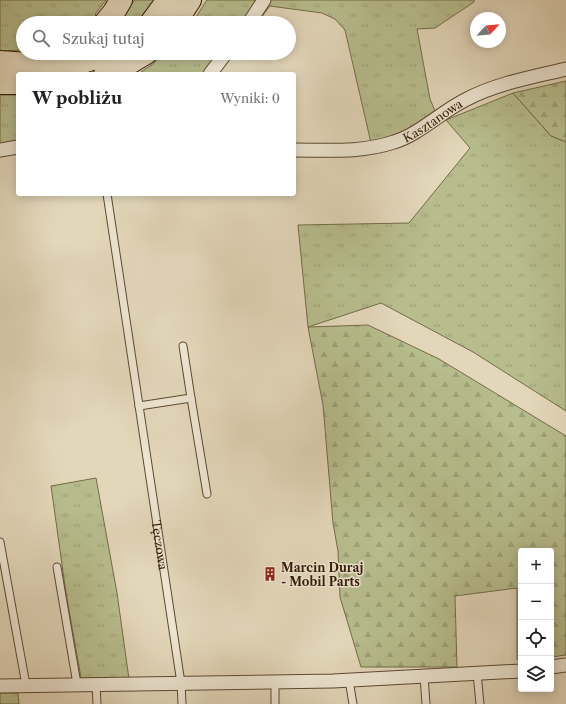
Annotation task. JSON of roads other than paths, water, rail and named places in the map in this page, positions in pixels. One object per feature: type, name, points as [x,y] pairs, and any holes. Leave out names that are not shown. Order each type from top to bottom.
[{"type":"highway","points":[[111,16],[121,0]]},
{"type":"highway","points":[[156,16],[168,0]]},
{"type":"highway","points":[[180,16],[190,0]]},
{"type":"highway","points":[[0,83],[11,70],[37,60]]},
{"type":"highway","points":[[11,70],[57,66],[89,60]]},
{"type":"highway","points":[[109,72],[134,60]]},
{"type":"street","points":[[254,16],[264,0]]},
{"type":"street","points":[[212,72],[221,60]]},
{"type":"street","name":"Kasztanowa","points":[[296,150],[348,151],[374,148],[395,142],[424,126],[466,99],[485,90],[566,69]]},
{"type":"street","points":[[0,150],[16,147]]},
{"type":"street","points":[[554,667],[566,665]]},
{"type":"street","points":[[0,686],[349,680],[518,671]]},
{"type":"lane","name":"Tęczowa","points":[[107,196],[181,683],[182,704]]},
{"type":"lane","points":[[183,346],[207,494]]},
{"type":"lane","points":[[139,406],[191,398]]},
{"type":"lane","points":[[0,542],[26,685]]},
{"type":"lane","points":[[58,567],[77,684]]},
{"type":"lane","points":[[477,673],[480,704]]},
{"type":"lane","points":[[424,676],[426,704]]},
{"type":"lane","points":[[349,680],[353,704]]},
{"type":"lane","points":[[274,682],[275,704]]},
{"type":"lane","points":[[96,684],[97,704]]},
{"type":"place","name":"Marcin Duraj - Mobil Parts","points":[[270,574]]}]
